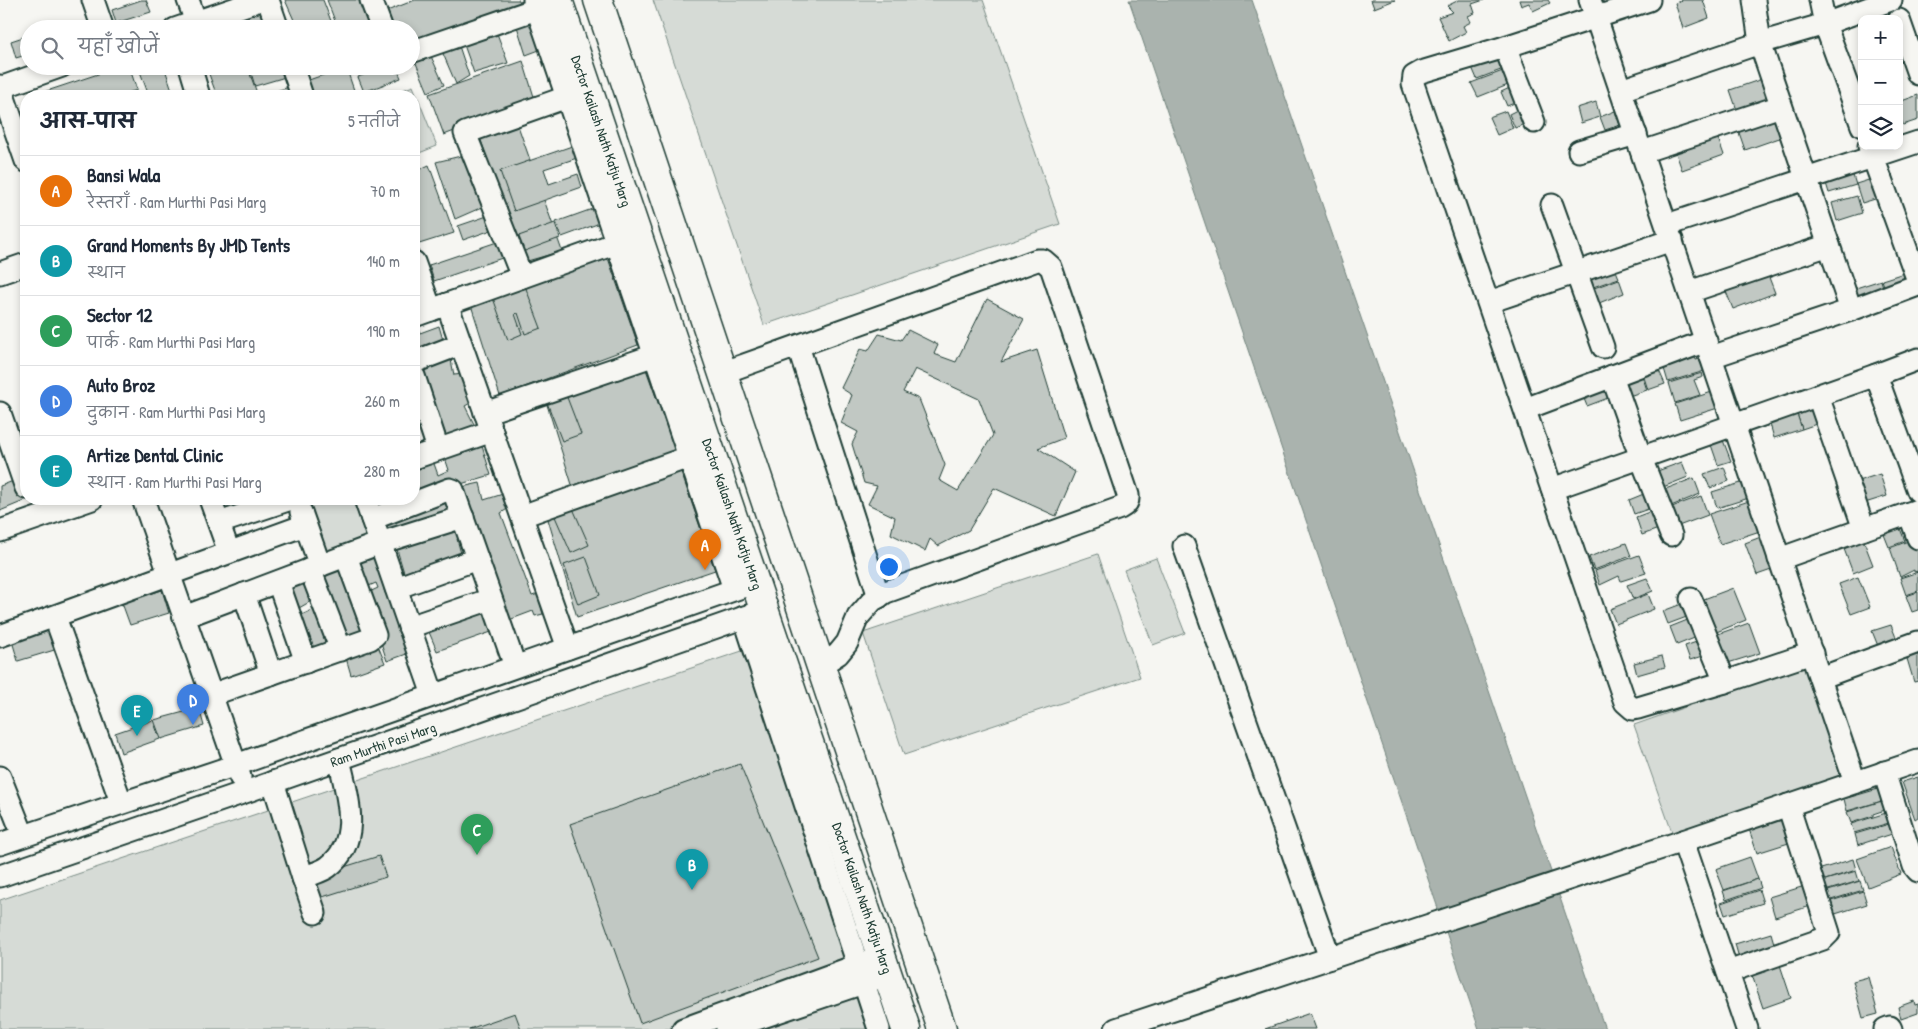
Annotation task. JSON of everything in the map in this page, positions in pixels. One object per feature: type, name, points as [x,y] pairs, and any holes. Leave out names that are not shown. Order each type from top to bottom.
[{"type":"main road","points":[[598,0],[942,1029]]},
{"type":"main road","name":"Doctor Kailash Nath Katju Marg","points":[[547,2],[578,93],[610,154],[627,240],[754,614],[860,890],[906,1029]]},
{"type":"main road","points":[[610,154],[645,142]]},
{"type":"main road","points":[[860,890],[892,878]]},
{"type":"street","points":[[92,0],[100,20]]},
{"type":"street","points":[[184,20],[188,0]]},
{"type":"street","points":[[202,20],[260,0]]},
{"type":"street","points":[[268,0],[275,20]]},
{"type":"street","points":[[372,0],[379,20]]},
{"type":"street","points":[[1649,0],[1593,9],[1505,48],[1421,72],[1414,76],[1413,84],[1625,702],[1633,709],[1638,708],[1812,653]]},
{"type":"street","points":[[1754,0],[1760,43],[1851,310]]},
{"type":"street","points":[[1820,0],[1825,24],[1858,115]]},
{"type":"street","points":[[1621,90],[1760,43],[1825,24],[1892,0],[1898,15]]},
{"type":"street","points":[[420,49],[547,2]]},
{"type":"street","points":[[1593,9],[1855,782]]},
{"type":"street","points":[[1903,31],[1918,74]]},
{"type":"street","points":[[1505,48],[1534,122]]},
{"type":"street","points":[[20,144],[0,88],[37,75]]},
{"type":"street","points":[[193,75],[197,90]]},
{"type":"street","points":[[295,75],[300,90]]},
{"type":"street","points":[[431,310],[627,240],[578,93],[465,133],[522,277]]},
{"type":"street","points":[[1579,151],[1639,143],[1781,106]]},
{"type":"street","points":[[1489,302],[1576,273],[1669,232],[1871,152],[1918,142]]},
{"type":"street","points":[[1871,152],[1918,281]]},
{"type":"street","points":[[1552,205],[1603,347]]},
{"type":"street","points":[[1690,292],[1829,245]]},
{"type":"street","points":[[722,373],[1037,260],[1043,260],[1051,267],[1128,495],[1126,505],[1120,508],[886,592],[872,601],[858,617],[847,643],[838,654],[820,666]]},
{"type":"street","points":[[2,267],[20,265]]},
{"type":"street","points":[[420,279],[431,310],[461,344],[568,648]]},
{"type":"street","points":[[1525,409],[1612,376],[1851,310],[1918,285]]},
{"type":"street","points":[[420,360],[461,344]]},
{"type":"street","points":[[798,346],[879,596]]},
{"type":"street","points":[[420,456],[438,449],[489,422],[666,351]]},
{"type":"street","points":[[1552,489],[1735,426],[1918,359]]},
{"type":"street","points":[[1876,375],[1918,491]]},
{"type":"street","points":[[1612,376],[1640,458],[1671,535]]},
{"type":"street","points":[[420,394],[438,449]]},
{"type":"street","points":[[1818,396],[1864,529]]},
{"type":"street","points":[[0,413],[20,471]]},
{"type":"street","points":[[522,516],[700,453]]},
{"type":"street","points":[[420,501],[450,489],[454,492],[515,666]]},
{"type":"street","points":[[0,531],[34,508],[53,505]]},
{"type":"street","points":[[145,505],[245,792]]},
{"type":"street","points":[[212,505],[229,552]]},
{"type":"street","points":[[218,523],[273,505]]},
{"type":"street","points":[[298,505],[306,524],[315,568],[341,650]]},
{"type":"street","points":[[367,505],[433,695]]},
{"type":"street","points":[[372,519],[408,505]]},
{"type":"street","points":[[1779,558],[1913,511],[1918,538]]},
{"type":"street","points":[[184,617],[380,543],[463,517]]},
{"type":"street","points":[[0,636],[306,524]]},
{"type":"street","points":[[1184,546],[1330,958]]},
{"type":"street","points":[[211,695],[370,640],[375,635],[346,556]]},
{"type":"street","points":[[396,588],[477,558]]},
{"type":"street","points":[[278,582],[306,662]]},
{"type":"street","name":"Ram Murthi Pasi Marg","points":[[0,844],[236,765],[745,586]]},
{"type":"street","points":[[244,594],[271,674]]},
{"type":"street","points":[[409,627],[491,599]]},
{"type":"street","points":[[1691,599],[1725,682]]},
{"type":"street","points":[[754,614],[860,974],[879,1029]]},
{"type":"street","name":"Ram Murthi Pasi Marg","points":[[0,876],[754,614]]},
{"type":"street","points":[[55,617],[122,802]]},
{"type":"street","points":[[1820,678],[1918,642]]},
{"type":"street","points":[[303,878],[328,868],[346,846],[351,824],[339,759]]},
{"type":"street","points":[[1116,1029],[1918,761]]},
{"type":"street","points":[[1884,772],[1914,866],[1918,871]]},
{"type":"street","points":[[0,778],[23,835]]},
{"type":"street","points":[[273,782],[315,913]]},
{"type":"street","points":[[1728,972],[1823,939],[1829,933],[1788,805]]},
{"type":"street","points":[[1683,841],[1747,1029]]},
{"type":"street","points":[[684,1029],[886,965]]},
{"type":"street","points":[[727,1029],[860,974]]},
{"type":"street","points":[[1885,1029],[1890,1027],[1891,1029]]},
{"type":"shaded area","points":[[653,0],[983,0],[1060,224],[764,325]]},
{"type":"shaded area","points":[[1129,0],[1252,0],[1605,1029],[1479,1029]]},
{"type":"shaded area","points":[[413,86],[415,90],[402,90]]},
{"type":"shaded area","points":[[420,104],[437,146],[420,153]]},
{"type":"shaded area","points":[[303,505],[360,505],[375,543],[324,562]]},
{"type":"shaded area","points":[[1098,554],[1140,677],[904,755],[863,633]]},
{"type":"shaded area","points":[[1156,558],[1185,633],[1153,645],[1124,570]]},
{"type":"shaded area","points":[[748,649],[879,1029],[0,1029],[0,900]]},
{"type":"shaded area","points":[[1805,665],[1844,776],[1673,835],[1634,725]]},
{"type":"building","points":[[146,0],[151,12],[126,20],[115,20],[112,10]]},
{"type":"building","points":[[285,0],[323,0],[331,20],[294,20]]},
{"type":"building","points":[[327,0],[366,0],[374,20],[335,20]]},
{"type":"building","points":[[415,0],[519,0],[521,5],[420,42],[420,20],[390,20],[387,11]]},
{"type":"building","points":[[1371,0],[1395,0],[1374,8]]},
{"type":"building","points":[[1459,0],[1484,0],[1472,4],[1475,13],[1468,16],[1471,22],[1463,26],[1466,32],[1449,41],[1438,17],[1453,12],[1447,6]]},
{"type":"building","points":[[1519,0],[1548,0],[1550,3],[1533,11],[1529,3],[1521,6]]},
{"type":"building","points":[[1683,0],[1703,0],[1709,18],[1683,28],[1675,3]]},
{"type":"building","points":[[266,5],[272,20],[234,20],[233,18]]},
{"type":"building","points":[[531,14],[542,49],[526,55],[515,20]]},
{"type":"building","points":[[495,28],[508,63],[474,73],[463,42]]},
{"type":"building","points":[[20,38],[20,57],[16,58],[11,41]]},
{"type":"building","points":[[458,43],[469,76],[456,84],[441,49]]},
{"type":"building","points":[[430,54],[444,85],[428,92],[420,73],[420,55]]},
{"type":"building","points":[[1501,54],[1506,68],[1477,79],[1471,65]]},
{"type":"building","points":[[523,61],[535,100],[444,135],[429,94]]},
{"type":"building","points":[[1508,69],[1513,83],[1478,97],[1471,83]]},
{"type":"building","points":[[95,75],[132,75],[137,90],[50,90]]},
{"type":"building","points":[[141,75],[167,75],[172,90],[147,90]]},
{"type":"building","points":[[209,75],[250,75],[256,90],[215,90]]},
{"type":"building","points":[[252,75],[292,75],[255,86]]},
{"type":"building","points":[[323,75],[349,75],[354,90],[309,90],[306,81]]},
{"type":"building","points":[[363,75],[400,75],[401,78],[369,90],[363,90],[358,77]]},
{"type":"building","points":[[1768,77],[1776,99],[1738,113],[1730,90]]},
{"type":"building","points":[[296,85],[298,90],[279,90]]},
{"type":"building","points":[[1516,85],[1522,100],[1507,106],[1501,92]]},
{"type":"building","points":[[1918,95],[1918,120],[1903,125],[1903,101]]},
{"type":"building","points":[[1596,102],[1600,117],[1581,123],[1577,108]]},
{"type":"building","points":[[1523,107],[1529,122],[1515,128],[1509,114]]},
{"type":"building","points":[[1779,109],[1788,135],[1745,150],[1736,124]]},
{"type":"building","points":[[1506,111],[1513,128],[1497,135],[1489,117]]},
{"type":"building","points":[[1615,111],[1620,125],[1605,130],[1600,117]]},
{"type":"building","points":[[516,120],[562,251],[524,262],[479,135]]},
{"type":"building","points":[[1715,130],[1724,155],[1682,170],[1673,145]]},
{"type":"building","points":[[572,146],[577,158],[544,169],[549,184],[578,174],[582,187],[514,211],[500,171]]},
{"type":"building","points":[[469,154],[487,205],[455,219],[436,162]]},
{"type":"building","points":[[429,165],[454,233],[420,244],[420,169]]},
{"type":"building","points":[[1852,172],[1856,185],[1829,193],[1825,180]]},
{"type":"building","points":[[1878,177],[1885,196],[1862,203],[1856,184]]},
{"type":"building","points":[[1857,196],[1862,213],[1837,221],[1832,203]]},
{"type":"building","points":[[595,208],[600,223],[562,237],[556,222]]},
{"type":"building","points":[[496,213],[500,227],[463,240],[458,226]]},
{"type":"building","points":[[555,223],[560,238],[522,252],[516,237]]},
{"type":"building","points":[[506,239],[511,255],[434,281],[429,265]]},
{"type":"building","points":[[608,258],[638,345],[500,396],[471,305]]},
{"type":"building","points":[[1613,263],[1619,278],[1593,287],[1588,272]]},
{"type":"building","points":[[1765,267],[1775,293],[1733,309],[1723,284]]},
{"type":"building","points":[[1907,272],[1912,287],[1887,294],[1882,280]]},
{"type":"building","points":[[1619,279],[1624,293],[1599,303],[1594,288]]},
{"type":"building","points":[[1881,280],[1885,294],[1860,302],[1856,288]]},
{"type":"building","points":[[525,286],[541,328],[525,334],[518,313],[515,314],[522,334],[508,340],[493,298]]},
{"type":"building","points":[[987,299],[1024,319],[1001,362],[1037,350],[1064,438],[1038,448],[1075,472],[1056,516],[994,488],[969,530],[938,546],[930,539],[925,551],[891,534],[895,517],[868,504],[877,486],[864,483],[852,444],[858,432],[841,423],[852,395],[841,388],[860,349],[868,351],[879,334],[901,340],[908,330],[938,345],[934,354],[956,362]],"holes":[[[915,369],[979,399],[993,435],[958,491],[939,480],[945,465],[919,399],[903,392]]]},
{"type":"building","points":[[439,326],[445,347],[420,357],[420,333]]},
{"type":"building","points":[[450,355],[454,375],[464,374],[474,401],[465,406],[476,428],[447,438],[420,366]]},
{"type":"building","points":[[1695,356],[1696,360],[1703,358],[1708,370],[1668,382],[1663,365]]},
{"type":"building","points":[[644,364],[679,460],[574,491],[544,395]]},
{"type":"building","points":[[1657,366],[1665,384],[1648,390],[1642,371]]},
{"type":"building","points":[[1641,372],[1647,390],[1629,396],[1623,378]]},
{"type":"building","points":[[1702,373],[1703,377],[1694,380],[1700,395],[1675,403],[1669,383]]},
{"type":"building","points":[[1610,382],[1616,395],[1587,406],[1582,394]]},
{"type":"building","points":[[563,387],[581,434],[562,441],[544,395]]},
{"type":"building","points":[[1715,391],[1721,407],[1680,420],[1675,404]]},
{"type":"building","points":[[1818,400],[1825,421],[1802,429],[1795,408]]},
{"type":"building","points":[[1795,408],[1802,429],[1774,438],[1768,417]]},
{"type":"building","points":[[1721,435],[1731,461],[1718,465],[1709,439]]},
{"type":"building","points":[[481,443],[491,475],[420,496],[420,462],[432,458],[438,475],[449,470],[444,455]]},
{"type":"building","points":[[1682,462],[1688,477],[1658,489],[1652,473]]},
{"type":"building","points":[[1724,467],[1729,481],[1710,488],[1704,474]]},
{"type":"building","points":[[680,469],[715,570],[577,617],[547,516]]},
{"type":"building","points":[[1880,474],[1887,496],[1865,503],[1858,481]]},
{"type":"building","points":[[1694,478],[1700,494],[1664,509],[1658,492]]},
{"type":"building","points":[[16,480],[20,490],[20,503],[0,511],[0,486]]},
{"type":"building","points":[[1744,482],[1749,498],[1717,508],[1712,492]]},
{"type":"building","points":[[480,483],[484,500],[506,493],[509,508],[501,513],[532,596],[538,594],[543,614],[535,616],[533,611],[509,620],[462,487]]},
{"type":"building","points":[[452,490],[461,515],[380,541],[373,520],[412,505],[420,505],[420,502]]},
{"type":"building","points":[[1651,491],[1657,506],[1634,514],[1629,500]]},
{"type":"building","points":[[1701,496],[1708,515],[1673,528],[1664,510]]},
{"type":"building","points":[[1749,501],[1760,531],[1720,544],[1709,514]]},
{"type":"building","points":[[571,504],[589,545],[571,553],[553,512]]},
{"type":"building","points":[[1657,509],[1664,527],[1642,535],[1636,517]]},
{"type":"building","points":[[1897,521],[1905,541],[1889,547],[1881,527]]},
{"type":"building","points":[[459,522],[465,536],[457,539],[462,557],[405,576],[395,543]]},
{"type":"building","points":[[1861,534],[1873,565],[1853,573],[1841,541]]},
{"type":"building","points":[[1766,535],[1777,568],[1757,575],[1745,543]]},
{"type":"building","points":[[1908,541],[1909,544],[1918,541],[1918,571],[1914,572],[1914,570],[1900,577],[1890,548]]},
{"type":"building","points":[[1626,543],[1631,556],[1594,570],[1589,557]]},
{"type":"building","points":[[380,550],[415,651],[387,661],[365,594],[378,588],[376,583],[364,588],[353,557]]},
{"type":"building","points":[[1639,555],[1646,573],[1621,581],[1619,576],[1600,585],[1595,571]]},
{"type":"building","points":[[586,557],[600,595],[578,604],[564,565]]},
{"type":"building","points":[[337,563],[343,581],[352,579],[371,633],[345,641],[319,569]]},
{"type":"building","points":[[1918,572],[1918,591],[1906,595],[1900,578]]},
{"type":"building","points":[[303,577],[313,600],[299,608],[288,581]]},
{"type":"building","points":[[1858,577],[1870,607],[1851,614],[1839,584]]},
{"type":"building","points":[[1647,578],[1653,591],[1633,599],[1627,585]]},
{"type":"building","points":[[1733,588],[1746,620],[1709,635],[1696,602]]},
{"type":"building","points":[[162,590],[169,613],[130,625],[122,603]]},
{"type":"building","points":[[1918,592],[1918,610],[1912,612],[1906,596]]},
{"type":"building","points":[[1648,594],[1654,609],[1616,624],[1610,609]]},
{"type":"building","points":[[1687,602],[1692,615],[1668,624],[1663,611]]},
{"type":"building","points":[[490,603],[497,630],[437,651],[426,625]]},
{"type":"building","points":[[319,607],[335,643],[308,653],[295,618]]},
{"type":"building","points":[[1695,617],[1702,635],[1677,645],[1670,627]]},
{"type":"building","points":[[1749,623],[1760,653],[1728,663],[1718,634]]},
{"type":"building","points":[[1891,625],[1897,640],[1878,646],[1872,631]]},
{"type":"building","points":[[54,628],[61,648],[18,661],[12,641]]},
{"type":"building","points":[[1705,639],[1710,654],[1690,660],[1685,646]]},
{"type":"building","points":[[376,641],[385,663],[351,675],[344,651]]},
{"type":"building","points":[[1918,648],[1918,681],[1914,682],[1905,652]]},
{"type":"building","points":[[1662,656],[1665,667],[1637,675],[1634,663]]},
{"type":"building","points":[[199,708],[204,726],[161,739],[154,720]]},
{"type":"building","points":[[153,720],[160,739],[121,753],[115,733]]},
{"type":"building","points":[[740,764],[818,957],[640,1023],[570,824]]},
{"type":"building","points":[[1918,777],[1918,817],[1915,819],[1902,782]]},
{"type":"building","points":[[1878,789],[1882,801],[1847,811],[1844,799]]},
{"type":"building","points":[[1882,801],[1885,810],[1851,823],[1847,812]]},
{"type":"building","points":[[1886,813],[1889,823],[1854,833],[1851,824]]},
{"type":"building","points":[[1788,818],[1795,841],[1757,853],[1749,829]]},
{"type":"building","points":[[1889,824],[1892,834],[1858,845],[1855,834]]},
{"type":"building","points":[[1891,847],[1901,874],[1868,887],[1857,859]]},
{"type":"building","points":[[379,856],[386,877],[316,899],[309,878]]},
{"type":"building","points":[[1750,857],[1758,879],[1724,890],[1716,869]]},
{"type":"building","points":[[1853,859],[1856,870],[1822,881],[1818,870]]},
{"type":"building","points":[[1856,871],[1859,881],[1825,891],[1822,881]]},
{"type":"building","points":[[1758,879],[1761,888],[1726,900],[1723,891]]},
{"type":"building","points":[[1860,881],[1863,890],[1828,901],[1825,892]]},
{"type":"building","points":[[1808,885],[1814,905],[1775,917],[1769,897]]},
{"type":"building","points":[[1759,890],[1763,903],[1725,915],[1721,903]]},
{"type":"building","points":[[1863,891],[1867,904],[1832,915],[1828,902]]},
{"type":"building","points":[[1771,933],[1775,947],[1739,958],[1735,944]]},
{"type":"building","points":[[1778,959],[1791,998],[1763,1008],[1750,969]]},
{"type":"building","points":[[1868,977],[1878,1014],[1863,1018],[1853,981]]},
{"type":"building","points":[[1914,1001],[1915,1005],[1918,1004],[1918,1013],[1901,1019],[1898,1007]]},
{"type":"building","points":[[515,1013],[521,1029],[469,1029]]},
{"type":"building","points":[[1310,1013],[1316,1029],[1265,1029]]},
{"type":"place","name":"Bansi Wala","points":[[705,570]]},
{"type":"place","name":"Auto Broz","points":[[193,725]]},
{"type":"place","name":"Artize Dental Clinic","points":[[137,736]]},
{"type":"place","name":"Sector 12","points":[[477,855]]},
{"type":"place","name":"Grand Moments By JMD Tents","points":[[692,890]]}]
